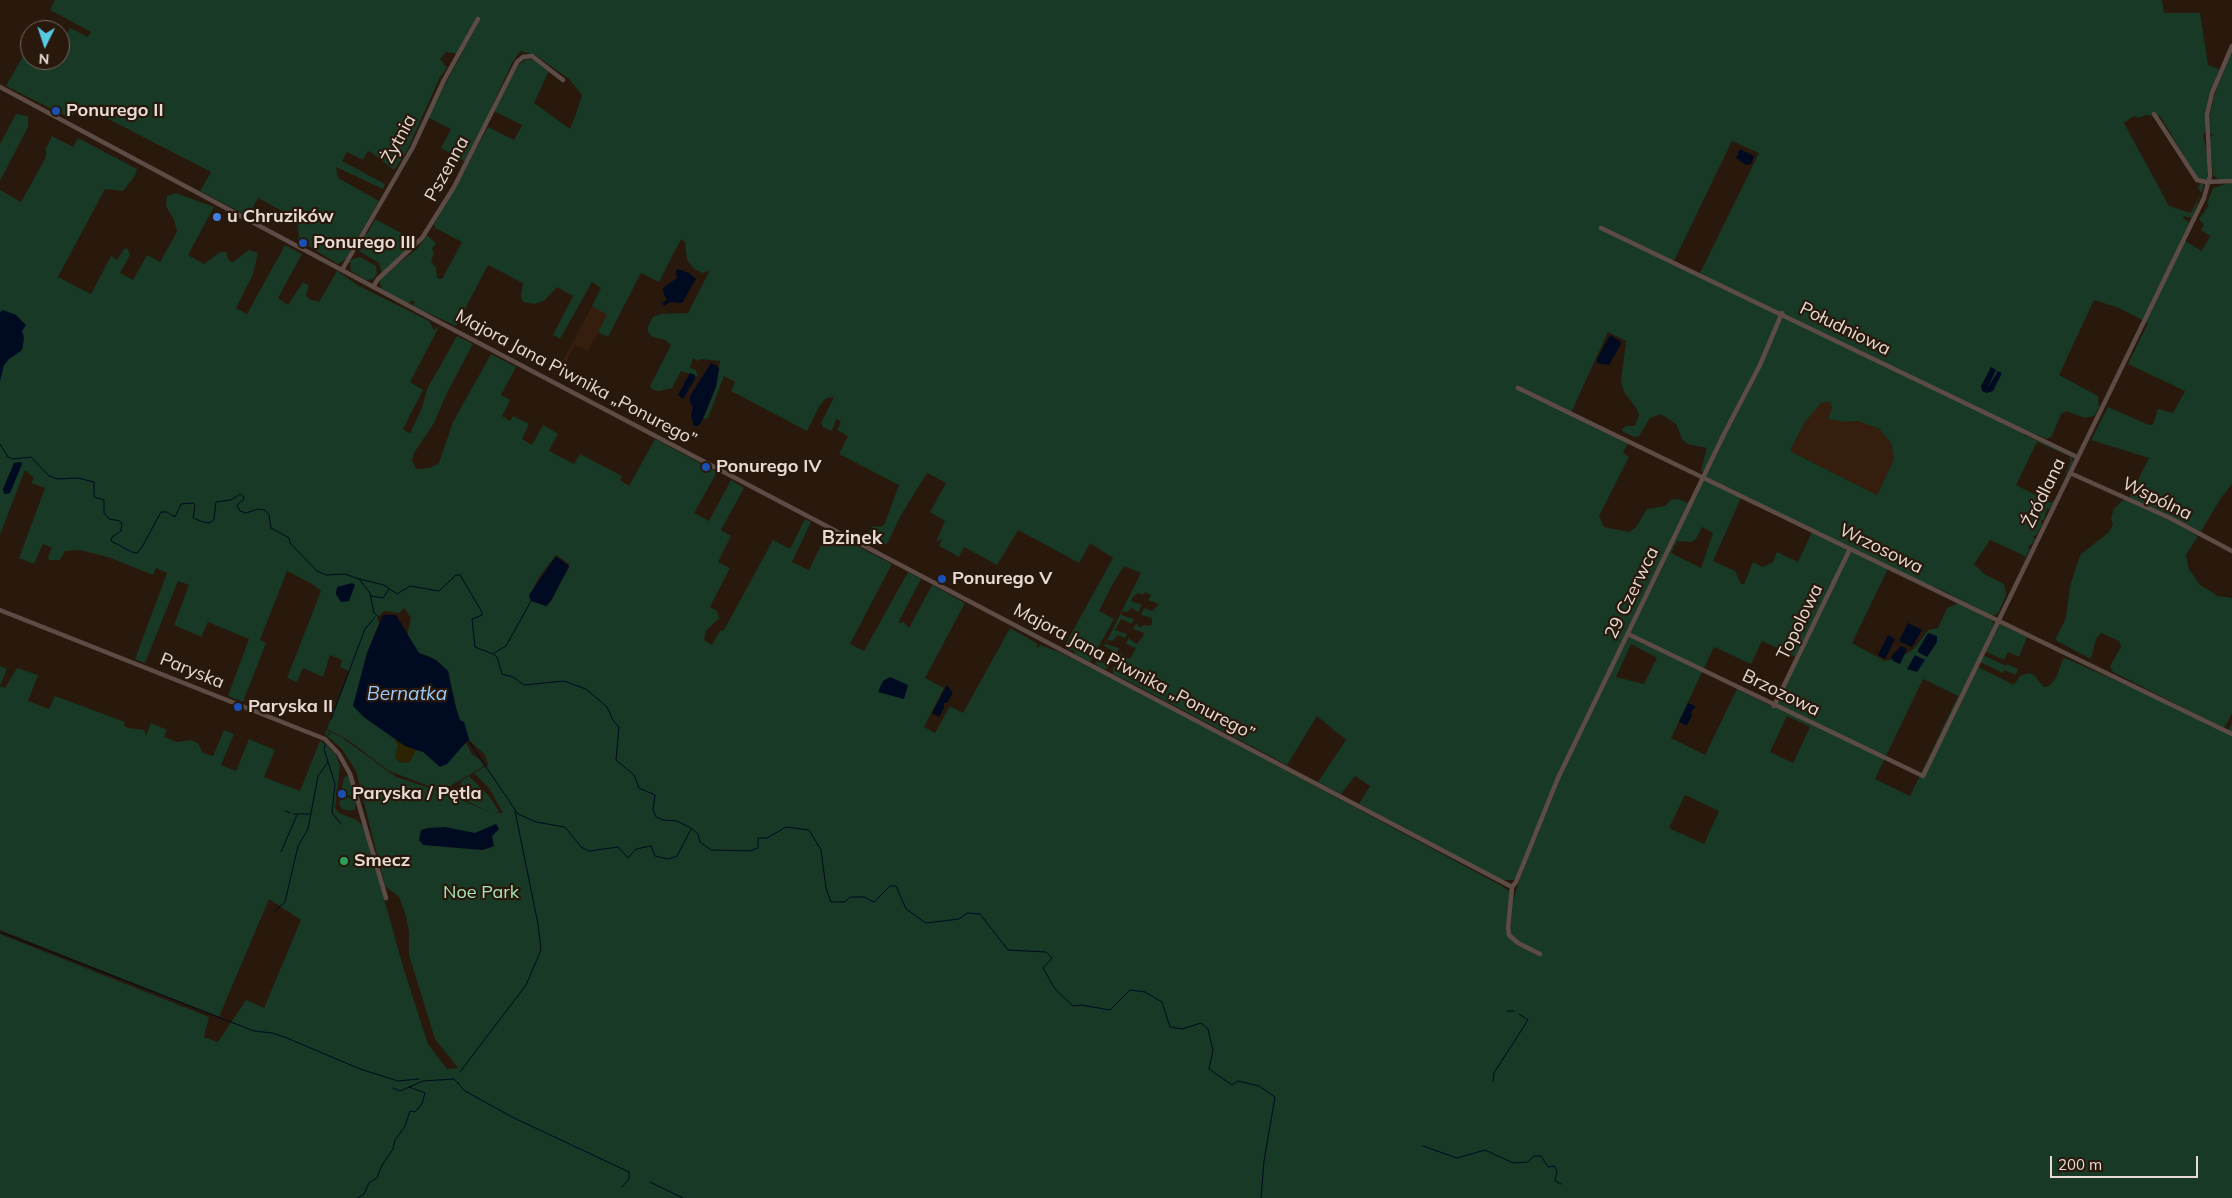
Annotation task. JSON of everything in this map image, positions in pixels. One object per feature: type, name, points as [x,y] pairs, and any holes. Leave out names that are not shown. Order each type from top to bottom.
[{"type":"street","name":"Żytnia","points":[[342,270],[413,147],[444,80],[478,19]]},
{"type":"street","points":[[2209,182],[2207,115],[2212,93],[2232,46]]},
{"type":"street","name":"Pszenna","points":[[373,287],[378,279],[422,238],[454,187],[517,62],[523,57],[536,58],[563,80]]},
{"type":"street","name":"Majora Jana Piwnika „Ponurego”","points":[[0,88],[373,287],[1512,887]]},
{"type":"street","points":[[2154,114],[2197,180],[2209,182],[2232,181]]},
{"type":"street","name":"Źródlana","points":[[1923,776],[2192,224],[2209,182]]},
{"type":"street","name":"Południowa","points":[[1601,228],[1782,313],[2078,457]]},
{"type":"street","name":"29 Czerwca","points":[[1512,887],[1516,882],[1558,778],[1760,365],[1782,313]]},
{"type":"street","name":"Wrzosowa","points":[[1518,388],[2232,734]]},
{"type":"street","name":"Wspólna","points":[[2070,473],[2170,518],[2232,550]]},
{"type":"street","name":"Topolowa","points":[[1774,706],[1850,549]]},
{"type":"street","name":"Paryska","points":[[0,610],[321,737],[332,745],[345,764],[362,812],[386,898]]},
{"type":"street","name":"Brzozowa","points":[[1628,634],[1774,706],[1923,776]]},
{"type":"street","points":[[1512,887],[1509,935],[1518,943],[1540,954]]},
{"type":"shaded area","points":[[592,306],[608,315],[588,351],[575,345],[563,368],[560,366]]},
{"type":"shaded area","points":[[1822,402],[1829,402],[1832,407],[1828,419],[1844,422],[1857,421],[1878,428],[1891,443],[1894,459],[1877,495],[1790,451],[1805,422]]},
{"type":"green space","name":"Noe Park","points":[[55,0],[2162,0],[2164,13],[2200,13],[2208,65],[2219,69],[2209,99],[2205,133],[2203,134],[2207,153],[2207,179],[2198,179],[2160,116],[2145,115],[2139,118],[2134,116],[2124,123],[2169,206],[2191,213],[2201,193],[2198,187],[2201,183],[2204,185],[2192,218],[2184,216],[2183,218],[2190,223],[2182,239],[2202,251],[2210,236],[2201,230],[2204,224],[2199,219],[2209,205],[2207,204],[2213,188],[2232,182],[2232,484],[2221,498],[2200,533],[2129,498],[2149,458],[2091,440],[2108,407],[2149,425],[2153,424],[2158,409],[2173,413],[2185,391],[2128,364],[2148,323],[2119,308],[2094,300],[2059,375],[2098,396],[2099,407],[2094,416],[2085,418],[2066,411],[2061,414],[2052,436],[2047,439],[2025,430],[2024,435],[2071,456],[2073,462],[2061,482],[2071,461],[2069,456],[2037,442],[2016,485],[2051,503],[2055,499],[2050,509],[2047,509],[2044,520],[2041,520],[2042,525],[2033,537],[2035,539],[2032,544],[2028,547],[2030,550],[2022,563],[2025,556],[1990,540],[1974,564],[1984,574],[2004,584],[2006,595],[1999,612],[1994,616],[1988,614],[1944,591],[1888,569],[1852,643],[1885,661],[1900,657],[1914,649],[1928,630],[1938,628],[1947,608],[1959,603],[1994,623],[1978,667],[2014,685],[2020,676],[2029,673],[2034,675],[2044,687],[2049,686],[2056,678],[2065,658],[2223,728],[2113,672],[2110,666],[2121,647],[2119,641],[2101,633],[2096,639],[2091,658],[2089,658],[2055,640],[2066,618],[2070,586],[2081,554],[2109,532],[2113,525],[2111,518],[2114,509],[2122,501],[2125,500],[2170,520],[2198,536],[2186,555],[2189,569],[2200,585],[2218,596],[2232,598],[2232,714],[2224,728],[2228,730],[2232,723],[2232,1198],[0,1198],[0,934],[209,1017],[204,1037],[218,1042],[246,1000],[264,1008],[301,920],[269,899],[219,1017],[0,930],[0,686],[5,688],[17,668],[38,675],[28,701],[49,709],[55,696],[125,722],[124,726],[128,728],[144,730],[146,736],[151,723],[167,730],[164,737],[177,742],[191,740],[198,743],[203,753],[213,756],[224,730],[234,734],[221,765],[236,771],[249,739],[275,750],[264,777],[300,791],[320,741],[328,746],[336,755],[340,766],[335,808],[339,813],[357,820],[364,827],[404,970],[428,1044],[447,1069],[458,1068],[435,1039],[409,955],[409,932],[406,916],[399,897],[385,886],[356,771],[342,749],[325,734],[326,730],[341,737],[396,777],[442,792],[492,813],[460,798],[461,781],[469,776],[490,797],[499,812],[496,813],[503,813],[489,788],[474,773],[488,765],[485,755],[469,740],[460,720],[450,689],[448,671],[431,657],[419,653],[412,644],[407,636],[411,618],[404,608],[399,613],[384,611],[377,618],[379,624],[367,653],[362,677],[407,747],[423,752],[462,746],[466,743],[472,754],[481,761],[484,766],[442,791],[389,771],[348,740],[327,729],[349,671],[340,667],[342,660],[330,655],[323,677],[303,668],[297,682],[287,678],[321,591],[312,584],[287,571],[260,640],[266,643],[243,702],[228,696],[249,639],[208,622],[201,637],[174,625],[189,585],[178,581],[145,663],[135,659],[167,573],[156,568],[153,575],[108,557],[80,550],[65,551],[60,560],[49,560],[48,556],[52,548],[43,544],[34,564],[19,558],[45,488],[31,483],[34,478],[25,470],[0,535],[0,190],[21,202],[46,157],[46,148],[52,136],[73,147],[78,138],[137,169],[135,176],[123,191],[105,189],[58,277],[91,294],[111,256],[117,260],[125,248],[128,249],[130,255],[120,273],[133,280],[147,255],[160,262],[177,232],[174,220],[166,206],[167,196],[176,193],[214,207],[188,255],[204,264],[220,252],[226,252],[229,261],[233,262],[249,250],[258,253],[253,274],[236,308],[247,314],[285,245],[302,254],[278,298],[288,305],[303,282],[309,286],[306,295],[309,299],[319,302],[337,271],[359,286],[429,321],[434,330],[439,327],[410,382],[423,390],[403,429],[407,432],[410,433],[422,408],[427,389],[457,336],[473,344],[447,393],[434,423],[414,453],[412,460],[416,469],[430,468],[439,463],[453,422],[491,354],[516,367],[501,395],[510,400],[502,416],[510,421],[513,416],[529,424],[522,439],[532,445],[543,425],[558,434],[549,451],[574,464],[580,454],[622,476],[620,480],[629,486],[655,439],[717,472],[694,513],[709,521],[731,480],[744,488],[721,530],[731,536],[718,562],[730,568],[710,607],[717,611],[719,618],[706,631],[704,640],[712,645],[720,631],[724,630],[773,540],[790,549],[805,519],[811,522],[792,562],[809,570],[828,531],[892,564],[850,644],[864,651],[908,572],[921,579],[898,623],[904,622],[909,628],[932,585],[965,603],[925,678],[944,688],[924,727],[935,733],[950,706],[963,713],[1010,628],[1038,644],[1036,646],[1038,648],[1040,645],[1059,652],[1121,683],[1123,679],[1113,674],[1113,668],[1114,666],[1122,670],[1128,662],[1118,659],[1122,652],[1122,655],[1130,659],[1136,648],[1126,644],[1129,637],[1129,639],[1137,644],[1143,636],[1144,633],[1133,629],[1137,622],[1137,625],[1141,628],[1143,625],[1150,626],[1152,623],[1152,618],[1141,615],[1144,608],[1152,611],[1159,604],[1148,600],[1151,595],[1145,592],[1143,595],[1138,593],[1131,601],[1142,605],[1138,612],[1131,608],[1127,612],[1123,611],[1121,615],[1134,619],[1132,624],[1121,619],[1115,630],[1127,634],[1125,638],[1118,635],[1112,641],[1108,640],[1106,644],[1119,648],[1117,653],[1104,646],[1141,573],[1124,566],[1099,611],[1114,619],[1090,662],[1075,654],[1073,650],[1068,650],[1068,647],[1065,645],[1113,558],[1090,543],[1079,563],[1018,530],[997,565],[964,547],[959,557],[939,546],[942,539],[936,542],[945,521],[930,512],[946,483],[927,473],[901,515],[887,544],[881,545],[869,538],[867,534],[873,526],[881,527],[885,523],[899,485],[839,454],[848,436],[837,430],[841,421],[836,419],[832,431],[823,427],[821,423],[834,397],[826,398],[820,405],[807,431],[731,391],[735,382],[724,376],[708,418],[703,419],[716,387],[720,361],[701,359],[697,361],[693,358],[690,368],[696,370],[698,377],[681,371],[672,388],[659,391],[653,390],[650,386],[671,345],[665,340],[653,337],[648,332],[648,326],[653,317],[661,314],[688,313],[710,270],[703,273],[694,269],[687,260],[685,242],[681,239],[659,282],[641,273],[608,337],[598,332],[607,315],[592,306],[601,288],[592,282],[560,339],[553,335],[573,296],[557,287],[544,301],[534,304],[523,302],[521,296],[523,283],[488,265],[456,326],[413,306],[414,302],[412,300],[409,304],[383,290],[380,285],[380,278],[418,248],[427,235],[436,243],[432,249],[434,252],[431,262],[436,267],[437,278],[442,279],[462,242],[435,228],[434,224],[488,127],[514,140],[522,125],[494,111],[518,65],[526,59],[535,60],[549,71],[534,103],[570,129],[576,114],[582,95],[569,79],[535,55],[520,51],[512,63],[492,106],[493,109],[465,162],[441,148],[451,129],[427,117],[479,22],[458,54],[446,52],[440,59],[447,68],[440,77],[407,151],[394,170],[368,151],[363,160],[347,152],[342,161],[385,184],[383,189],[336,167],[338,178],[379,201],[346,259],[338,264],[297,239],[299,236],[297,219],[258,198],[248,216],[200,191],[211,172],[89,109],[75,112],[70,118],[6,86],[20,62],[20,70],[70,70],[70,28],[88,37],[91,32],[50,10]],"holes":[[[1732,141],[1759,153],[1699,275],[1673,263]],[[1608,332],[1626,341],[1621,381],[1624,392],[1639,415],[1635,426],[1626,426],[1622,429],[1623,432],[1635,437],[1639,436],[1650,418],[1661,414],[1676,424],[1682,439],[1688,444],[1707,448],[1701,470],[1706,474],[1688,503],[1678,499],[1671,500],[1665,506],[1647,509],[1636,527],[1629,532],[1604,527],[1599,516],[1629,457],[1623,453],[1628,443],[1570,415]],[[1822,402],[1829,402],[1832,407],[1828,419],[1844,422],[1857,421],[1878,428],[1891,443],[1894,459],[1877,495],[1790,451],[1805,422]],[[1741,498],[1812,532],[1798,562],[1777,552],[1773,562],[1763,567],[1753,562],[1744,584],[1741,584],[1735,571],[1713,561]],[[1702,527],[1713,533],[1701,568],[1671,553],[1677,541],[1691,542],[1696,539]],[[556,555],[569,564],[569,568],[547,606],[529,598],[539,577]],[[1762,641],[1798,658],[1775,708],[1737,689],[1705,755],[1671,738],[1714,647],[1751,664]],[[1631,644],[1657,658],[1644,684],[1616,677]],[[1124,679],[1287,765],[1317,716],[1346,740],[1318,782],[1341,794],[1355,776],[1370,786],[1359,804],[1502,880],[1514,880],[1523,870],[1513,900],[1510,900],[1509,891],[1122,683]],[[1923,679],[1958,696],[1910,796],[1875,779]],[[1787,716],[1810,727],[1793,763],[1770,752]],[[1685,795],[1719,811],[1704,844],[1669,828]]]},
{"type":"green space","points":[[2232,50],[2232,179],[2219,180],[2213,175],[2210,138],[2213,134],[2210,133],[2209,120],[2214,96]]},
{"type":"green space","points":[[16,114],[28,116],[28,127],[0,181],[0,144]]},
{"type":"green space","points":[[375,219],[418,242],[382,274],[379,263],[359,251],[358,248],[364,233],[367,234]]},
{"type":"green space","points":[[360,257],[376,266],[377,273],[374,279],[366,280],[351,271],[350,260]]},
{"type":"green space","points":[[1999,624],[2027,637],[2019,657],[2008,652],[2004,660],[1986,652]]},
{"type":"green space","points":[[1104,647],[1102,651],[1105,653],[1101,660],[1110,662],[1106,663],[1098,659],[1097,661],[1106,664],[1112,663],[1107,669],[1103,669],[1095,664]]},
{"type":"green space","points":[[1983,655],[2006,666],[2007,664],[2018,669],[2016,675],[2004,670],[2003,673],[1980,662]]},
{"type":"green space","points":[[0,666],[7,669],[0,686]]},
{"type":"green space","points":[[348,775],[353,787],[354,798],[341,792],[344,778]]},
{"type":"green space","points":[[342,796],[356,800],[355,809],[350,811],[342,809],[339,803]]},
{"type":"sand","points":[[397,739],[416,750],[410,762],[402,763],[397,760],[395,756],[398,745],[395,742]]},
{"type":"water","points":[[1740,149],[1754,156],[1751,164],[1746,165],[1736,158]]},
{"type":"water","points":[[678,269],[689,273],[696,279],[682,303],[670,302],[664,306],[662,303],[667,300],[663,288],[677,278],[676,271]]},
{"type":"water","points":[[3,310],[16,315],[26,325],[22,331],[24,338],[22,350],[4,365],[0,381],[0,312]]},
{"type":"water","points":[[1610,335],[1620,341],[1621,344],[1609,365],[1597,363],[1597,359]]},
{"type":"water","points":[[711,363],[719,368],[716,387],[701,423],[698,426],[694,426],[691,415],[693,407],[690,402],[690,396]]},
{"type":"water","points":[[1991,367],[1996,370],[1987,389],[1998,371],[2002,373],[1993,391],[1987,393],[1982,391],[1981,386]]},
{"type":"water","points":[[690,373],[695,375],[695,379],[683,399],[678,395]]},
{"type":"water","points":[[21,462],[22,464],[10,493],[4,494],[3,489],[14,463]]},
{"type":"water","points":[[556,556],[569,566],[551,601],[546,606],[531,601],[529,595]]},
{"type":"water","points":[[352,583],[355,585],[349,601],[341,602],[336,594],[337,587]]},
{"type":"water","name":"Bernatka","points":[[383,615],[396,615],[419,653],[436,660],[448,671],[456,708],[460,720],[464,722],[469,739],[447,764],[440,767],[423,752],[405,746],[365,718],[353,706],[367,653]]},
{"type":"water","points":[[1908,623],[1922,630],[1912,647],[1899,641]]},
{"type":"water","points":[[1928,633],[1937,636],[1937,642],[1927,657],[1918,652],[1918,650]]},
{"type":"water","points":[[1888,635],[1895,639],[1885,659],[1878,655]]},
{"type":"water","points":[[1901,646],[1907,649],[1900,664],[1893,661],[1891,656]]},
{"type":"water","points":[[1915,655],[1925,660],[1917,672],[1907,669]]},
{"type":"water","points":[[890,677],[908,685],[904,699],[878,692],[883,681]]},
{"type":"water","points":[[947,685],[953,693],[947,703],[944,703],[944,708],[939,717],[932,713]]},
{"type":"water","points":[[1688,703],[1695,706],[1695,708],[1691,712],[1692,716],[1687,725],[1685,725],[1679,722]]},
{"type":"water","points":[[496,824],[499,829],[492,836],[494,846],[483,850],[423,845],[419,840],[421,830],[428,828],[445,827],[475,833]]},
{"type":"waterway","name":"Bernatka","points":[[0,444],[8,457],[13,459],[31,457],[49,476],[57,479],[78,478],[94,482],[94,497],[104,500],[104,513],[109,519],[120,521],[122,524],[121,531],[112,537],[111,541],[132,552],[137,553],[142,547],[161,512],[167,512],[175,517],[181,504],[193,503],[195,505],[193,518],[210,523],[214,519],[216,502],[231,500],[240,494],[244,499],[237,505],[240,511],[246,513],[258,509],[265,510],[269,515],[271,528],[289,538],[290,543],[317,571],[326,575],[345,574],[359,579],[370,593],[374,613],[380,618]]},
{"type":"waterway","name":"Bernatka","points":[[359,579],[384,585],[397,594],[410,586],[439,591],[456,575],[460,575],[482,612],[482,615],[472,619],[475,647],[497,657],[502,674],[513,677],[524,685],[564,681],[586,689],[607,707],[613,720],[619,727],[616,760],[634,775],[639,788],[655,795],[653,810],[656,817],[663,820],[677,821],[691,828],[698,834],[700,842],[711,850],[750,851],[758,848],[758,838],[767,838],[786,827],[809,830],[821,850],[826,888],[831,902],[845,902],[850,897],[864,897],[874,902],[890,886],[896,886],[906,909],[926,923],[959,919],[967,913],[980,914],[1008,950],[1046,952],[1052,958],[1043,968],[1055,989],[1073,1006],[1081,1005],[1110,1010],[1130,990],[1145,992],[1162,1002],[1170,1027],[1182,1029],[1201,1023],[1208,1029],[1213,1050],[1209,1069],[1232,1085],[1238,1081],[1259,1086],[1275,1097],[1264,1161],[1261,1198]]},
{"type":"waterway","points":[[371,596],[383,598],[389,589]]},
{"type":"waterway","points":[[494,653],[506,646],[531,601]]},
{"type":"waterway","points":[[331,719],[365,629],[375,617]]},
{"type":"waterway","points":[[468,740],[518,814],[536,822],[565,827],[581,847],[589,851],[618,847],[628,858],[636,849],[651,846],[655,856],[668,859],[677,856],[691,829]]},
{"type":"waterway","points":[[325,745],[324,749],[335,784],[332,813],[341,824]]},
{"type":"waterway","points":[[274,912],[285,902],[298,846],[308,829],[318,776],[328,762]]},
{"type":"waterway","points":[[285,811],[290,813]]},
{"type":"waterway","points":[[460,1072],[526,985],[541,950],[538,924],[515,811]]},
{"type":"waterway","points":[[293,814],[310,814]]},
{"type":"waterway","points":[[281,852],[297,815]]},
{"type":"waterway","points":[[0,932],[254,1031],[272,1033],[287,1038],[360,1069],[398,1081],[419,1079]]},
{"type":"waterway","points":[[1507,1011],[1514,1011]]},
{"type":"waterway","points":[[1493,1081],[1494,1073],[1528,1020],[1519,1014]]},
{"type":"waterway","points":[[393,1088],[400,1091],[423,1081],[454,1079],[465,1091],[512,1117],[629,1172],[629,1179],[622,1187]]},
{"type":"waterway","points":[[358,1198],[364,1194],[369,1183],[377,1178],[382,1165],[393,1149],[395,1140],[405,1126],[410,1111],[415,1112],[422,1104],[425,1093],[409,1087]]},
{"type":"waterway","points":[[1423,1146],[1457,1158],[1485,1150],[1513,1163],[1528,1162],[1534,1156],[1541,1156],[1548,1167],[1554,1166],[1557,1171],[1555,1181],[1561,1184]]},
{"type":"waterway","points":[[650,1182],[683,1198]]},
{"type":"place","name":"Ponurego II","points":[[56,111]]},
{"type":"place","name":"u Chruzików","points":[[217,217]]},
{"type":"place","name":"Ponurego III","points":[[303,243]]},
{"type":"place","name":"Ponurego IV","points":[[706,467]]},
{"type":"place","name":"Ponurego V","points":[[942,579]]},
{"type":"place","name":"Paryska II","points":[[238,707]]},
{"type":"place","name":"Paryska / Pętla","points":[[342,794]]},
{"type":"place","name":"Smecz","points":[[344,861]]},
{"type":"district","name":"Bzinek","points":[[852,538]]}]
